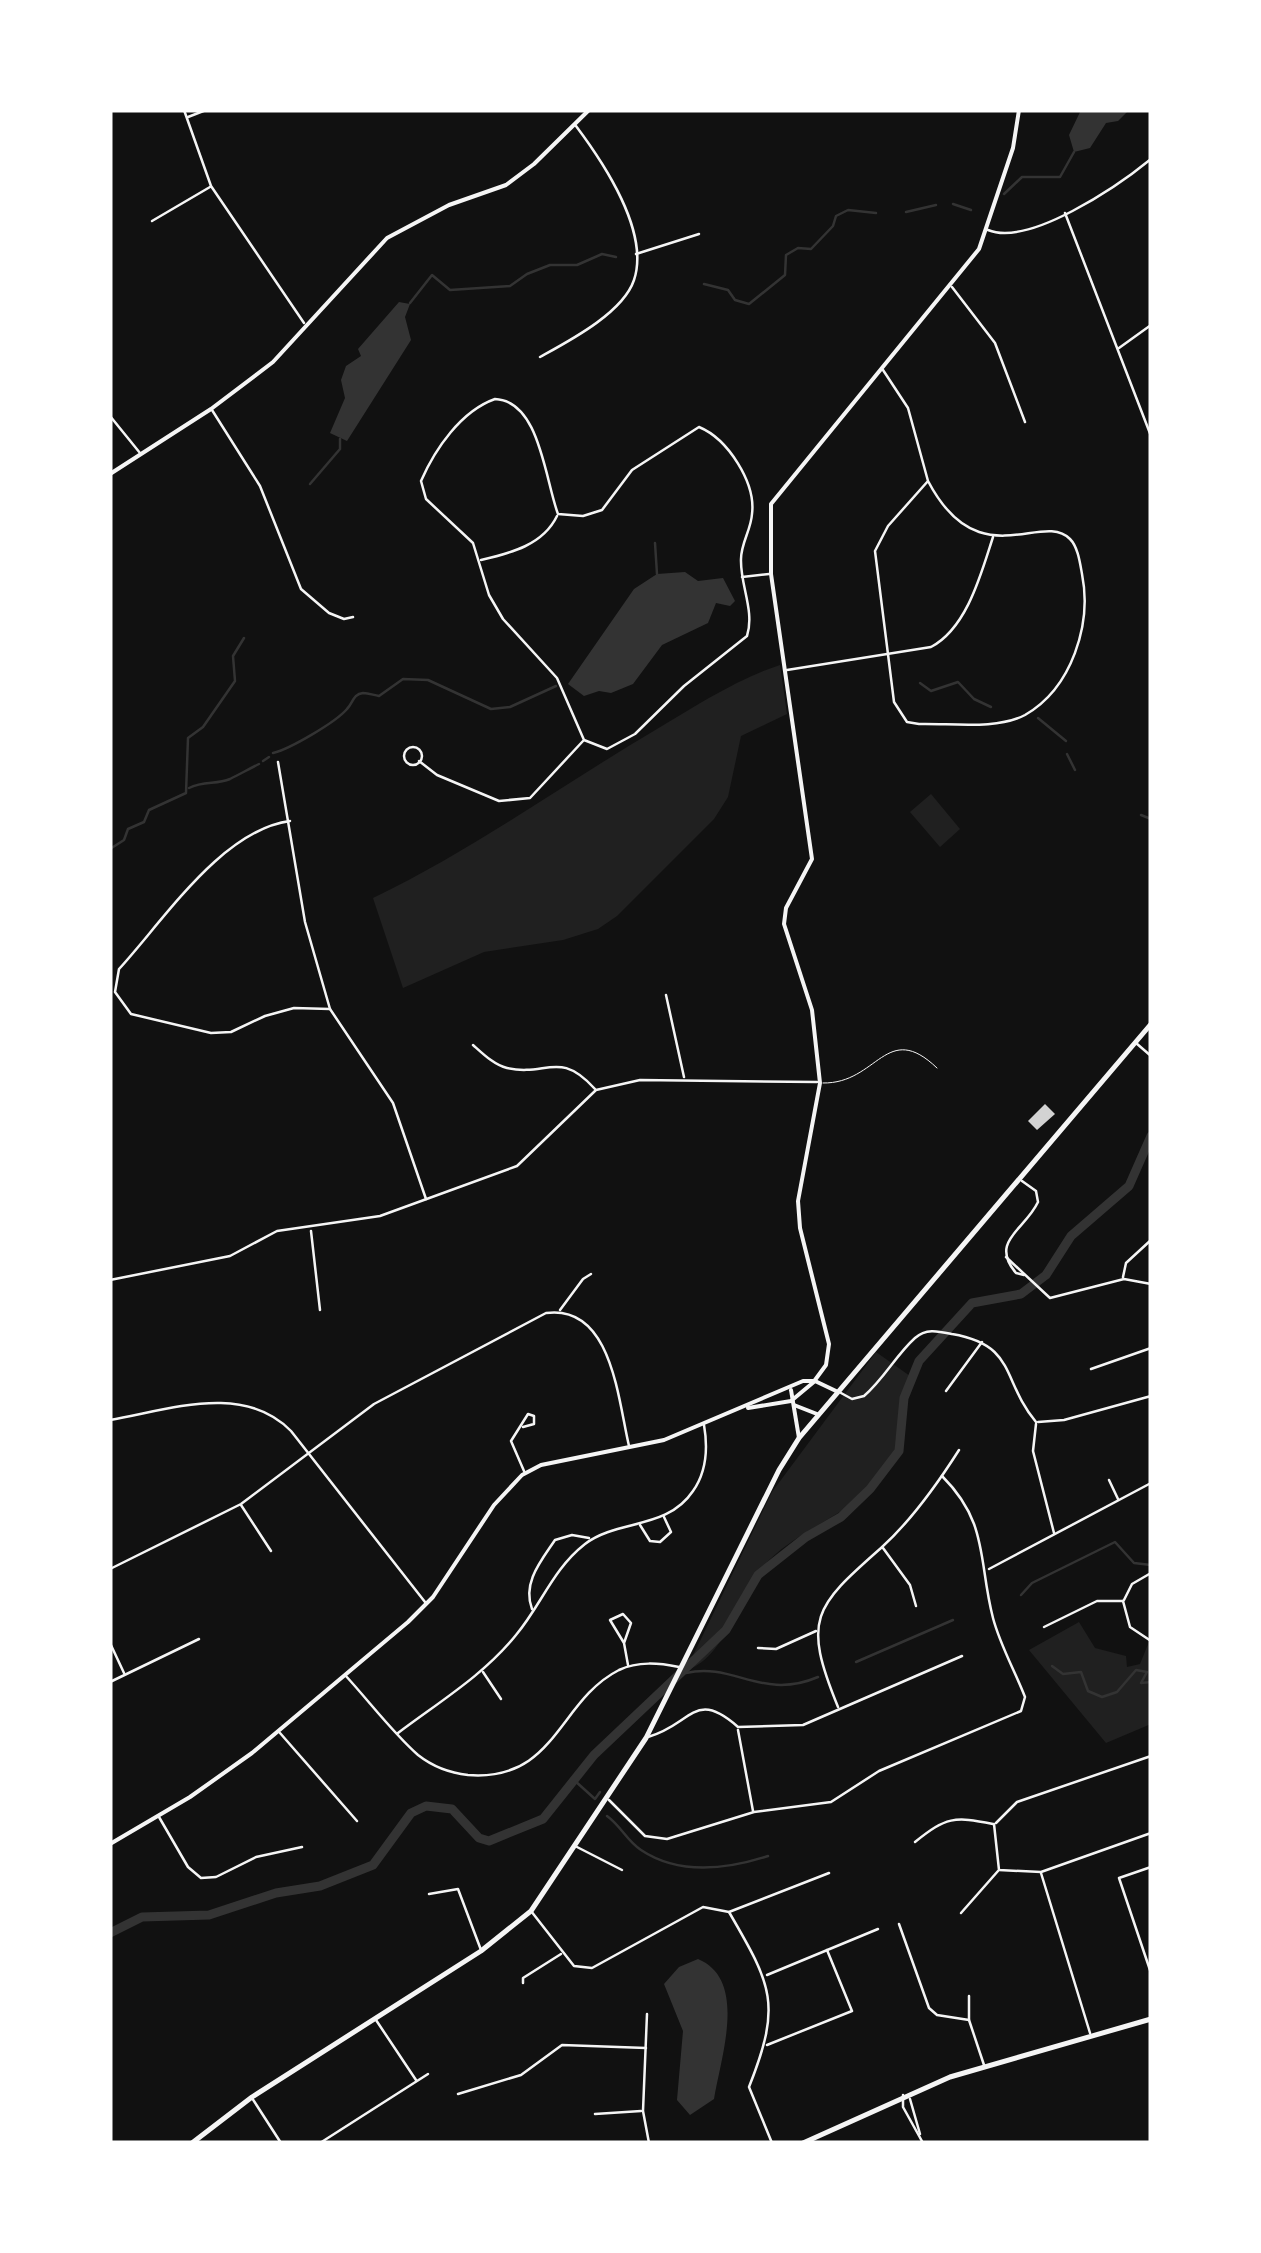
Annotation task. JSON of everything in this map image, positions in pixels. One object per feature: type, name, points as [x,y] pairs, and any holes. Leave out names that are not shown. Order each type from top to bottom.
[{"type":"main road","points":[[193,2142],[252,2097],[481,1952],[531,1910],[577,1847],[646,1738],[779,1470],[799,1438],[1022,1181],[1151,1024]]},
{"type":"main road","points":[[803,2143],[904,2095],[984,2065],[1151,2019]]},
{"type":"street","points":[[184,110],[212,186],[304,323]]},
{"type":"street","points":[[187,118],[206,110]]},
{"type":"street","points":[[110,474],[211,409],[273,362],[304,323],[388,238],[449,205],[506,185],[589,110]]},
{"type":"street","points":[[744,1408],[791,1401],[815,1381],[826,1365],[830,1344],[800,1228],[798,1201],[820,1082],[812,1010],[784,930],[786,908],[812,859],[771,574],[771,504],[884,370],[978,249],[1013,148],[1019,110]]},
{"type":"street","points":[[540,357],[615,307],[634,282],[635,254],[612,177],[575,124]]},
{"type":"street","points":[[986,229],[1008,236],[1065,213],[1097,198],[1151,159]]},
{"type":"street","points":[[152,221],[212,186]]},
{"type":"street","points":[[1065,213],[1151,436]]},
{"type":"street","points":[[635,254],[699,234]]},
{"type":"street","points":[[952,285],[995,343],[1025,422]]},
{"type":"street","points":[[1118,349],[1151,325]]},
{"type":"street","points":[[884,370],[908,408],[928,481],[950,515],[993,537],[1059,533],[1069,538],[1078,556],[1087,598],[1084,622],[1058,685],[1024,716],[1009,721],[919,724],[907,722],[894,702],[874,551],[888,526],[928,481]]},
{"type":"street","points":[[481,560],[527,545],[548,532],[558,514],[523,410],[507,400],[482,405],[452,431],[421,481],[426,498],[468,536],[481,560],[489,595],[503,619],[557,678],[584,740],[607,749],[635,734],[684,686],[747,636],[751,624],[742,578],[743,544],[752,520],[750,483],[710,431],[699,426],[632,470],[602,510],[583,516],[558,514]]},
{"type":"street","points":[[211,409],[260,486],[301,589],[329,613],[353,617]]},
{"type":"street","points":[[110,416],[140,452]]},
{"type":"street","points":[[785,671],[930,648],[942,641],[981,576],[993,537]]},
{"type":"street","points":[[742,578],[771,574]]},
{"type":"street","points":[[420,761],[436,775],[499,801],[530,798],[584,740]]},
{"type":"street","points":[[278,762],[305,922],[330,1008],[392,1102],[426,1200]]},
{"type":"street","points":[[290,821],[274,823],[224,851],[119,969],[115,992],[131,1014],[211,1033],[231,1032],[294,1008],[330,1008]]},
{"type":"street","points":[[666,995],[684,1078]]},
{"type":"street","points":[[1135,1042],[1151,1056]]},
{"type":"street","points":[[472,1045],[507,1068],[555,1064],[571,1068],[596,1090]]},
{"type":"street","points":[[110,1280],[230,1256],[278,1231],[358,1222],[518,1166],[596,1090],[640,1080],[684,1078],[820,1082]]},
{"type":"street","points":[[1022,1181],[1036,1192],[1038,1202],[1006,1241],[1006,1257],[1016,1273],[1024,1275],[1041,1294],[1056,1298],[1124,1279],[1151,1284]]},
{"type":"street","points":[[310,1229],[320,1310]]},
{"type":"street","points":[[1124,1279],[1126,1263],[1151,1240]]},
{"type":"street","points":[[559,1312],[564,1301],[591,1274]]},
{"type":"street","points":[[110,1568],[240,1504],[374,1404],[522,1322],[559,1312],[577,1317],[600,1339],[630,1447]]},
{"type":"street","points":[[110,1844],[158,1816],[280,1732],[427,1604],[494,1505],[525,1473],[541,1465],[630,1447],[704,1425],[815,1381],[852,1398],[864,1396],[913,1339],[932,1330],[983,1341],[998,1351],[1017,1396],[1036,1422],[1032,1451],[1054,1534]]},
{"type":"street","points":[[946,1392],[983,1341]]},
{"type":"street","points":[[1091,1369],[1151,1348]]},
{"type":"street","points":[[792,1387],[799,1438]]},
{"type":"street","points":[[1036,1422],[1064,1420],[1151,1396]]},
{"type":"street","points":[[791,1401],[817,1414]]},
{"type":"street","points":[[110,1420],[216,1402],[248,1404],[278,1419],[308,1451],[427,1604]]},
{"type":"street","points":[[398,1733],[482,1671],[518,1634],[553,1574],[591,1539],[640,1525],[680,1506],[701,1474],[706,1458],[704,1425]]},
{"type":"street","points":[[523,1427],[511,1441],[525,1473]]},
{"type":"street","points":[[838,1707],[821,1663],[817,1631],[834,1588],[882,1547],[959,1450]]},
{"type":"street","points":[[608,1799],[644,1836],[657,1840],[754,1812],[831,1802],[879,1770],[1021,1711],[1025,1697],[992,1614],[988,1569],[971,1510],[942,1476]]},
{"type":"street","points":[[1109,1480],[1118,1500]]},
{"type":"street","points":[[988,1569],[1151,1483]]},
{"type":"street","points":[[240,1504],[271,1550]]},
{"type":"street","points":[[640,1525],[650,1541],[666,1540],[671,1532],[663,1516]]},
{"type":"street","points":[[533,1610],[528,1597],[530,1580],[555,1540],[572,1535],[591,1539]]},
{"type":"street","points":[[882,1547],[910,1584],[916,1606]]},
{"type":"street","points":[[1151,1573],[1132,1584],[1123,1602],[1130,1627],[1151,1641]]},
{"type":"street","points":[[1044,1627],[1097,1601],[1123,1602]]},
{"type":"street","points":[[624,1643],[631,1622],[624,1614],[610,1620],[624,1643],[628,1666]]},
{"type":"street","points":[[758,1648],[776,1649],[817,1631]]},
{"type":"street","points":[[110,1682],[199,1639]]},
{"type":"street","points":[[110,1643],[125,1674]]},
{"type":"street","points":[[738,1728],[803,1725],[962,1656]]},
{"type":"street","points":[[344,1674],[419,1756],[439,1768],[479,1776],[511,1770],[547,1748],[594,1690],[628,1666],[651,1663],[680,1667]]},
{"type":"street","points":[[482,1671],[501,1698]]},
{"type":"street","points":[[646,1738],[669,1730],[700,1708],[719,1711],[738,1728],[754,1812]]},
{"type":"street","points":[[280,1732],[357,1821]]},
{"type":"street","points":[[994,1824],[1017,1802],[1151,1756]]},
{"type":"street","points":[[158,1816],[188,1867],[201,1878],[216,1877],[256,1857],[302,1847]]},
{"type":"street","points":[[915,1842],[941,1821],[962,1818],[994,1824]]},
{"type":"street","points":[[961,1913],[999,1870],[994,1824]]},
{"type":"street","points":[[999,1870],[1040,1872],[1151,1833]]},
{"type":"street","points":[[577,1847],[622,1870]]},
{"type":"street","points":[[1151,1867],[1119,1878],[1151,1973]]},
{"type":"street","points":[[1040,1872],[1090,2033]]},
{"type":"street","points":[[531,1910],[574,1966],[592,1968],[703,1907],[729,1912],[829,1873]]},
{"type":"street","points":[[430,1894],[458,1889],[481,1952]]},
{"type":"street","points":[[729,1912],[766,1975],[766,2045],[749,2087],[772,2143]]},
{"type":"street","points":[[898,1924],[929,2008],[938,2015],[969,2020]]},
{"type":"street","points":[[766,1975],[878,1929]]},
{"type":"street","points":[[766,2045],[852,2011],[827,1950]]},
{"type":"street","points":[[523,1983],[524,1978],[562,1953]]},
{"type":"street","points":[[970,1996],[969,2020],[984,2065]]},
{"type":"street","points":[[647,2014],[643,2111],[650,2143]]},
{"type":"street","points":[[375,2018],[417,2081]]},
{"type":"street","points":[[458,2094],[522,2075],[562,2045],[646,2048]]},
{"type":"street","points":[[320,2143],[428,2074]]},
{"type":"street","points":[[904,2095],[912,2104],[920,2136]]},
{"type":"street","points":[[904,2095],[903,2107],[923,2143]]},
{"type":"street","points":[[252,2097],[281,2143]]},
{"type":"street","points":[[595,2114],[643,2111]]},
{"type":"lane","points":[[820,1082],[848,1082],[886,1054],[902,1048],[917,1051],[937,1068]]},
{"type":"shaded area","points":[[1081,110],[1129,110],[1118,121],[1106,123],[1090,148],[1074,152],[1069,135]]},
{"type":"shaded area","points":[[399,302],[410,304],[405,317],[411,340],[347,441],[330,433],[345,398],[341,380],[346,366],[361,356],[358,349]]},
{"type":"shaded area","points":[[685,572],[698,581],[723,578],[735,601],[730,606],[716,603],[708,623],[662,645],[633,684],[611,693],[599,691],[584,696],[568,684],[634,589],[657,574]]},
{"type":"shaded area","points":[[780,665],[787,714],[741,736],[728,797],[714,819],[617,916],[598,929],[563,940],[484,952],[403,988],[373,898],[482,838],[702,702]]},
{"type":"shaded area","points":[[931,794],[960,829],[940,847],[910,812]]},
{"type":"shaded area","points":[[876,1352],[910,1376],[903,1430],[889,1468],[852,1504],[801,1535],[771,1559],[758,1573],[720,1642],[710,1655],[686,1670],[772,1492]]},
{"type":"shaded area","points":[[1079,1622],[1095,1648],[1126,1656],[1127,1667],[1140,1664],[1151,1637],[1151,1724],[1106,1743],[1029,1650]]},
{"type":"shaded area","points":[[698,1959],[713,1969],[723,1984],[727,2021],[714,2099],[690,2115],[677,2100],[683,2031],[664,1984],[679,1967]]},
{"type":"building","points":[[1045,1104],[1055,1114],[1037,1130],[1028,1121]]},
{"type":"waterway","points":[[1004,194],[1022,177],[1060,177],[1074,152]]},
{"type":"waterway","points":[[953,204],[971,210]]},
{"type":"waterway","points":[[906,212],[936,205]]},
{"type":"waterway","points":[[704,284],[728,290],[735,300],[749,304],[785,275],[786,255],[798,248],[811,249],[833,226],[836,216],[848,210],[876,213]]},
{"type":"waterway","points":[[410,303],[432,275],[450,290],[510,286],[550,265],[577,265],[602,254],[616,257]]},
{"type":"waterway","points":[[310,484],[340,449],[340,439]]},
{"type":"waterway","points":[[655,543],[657,574]]},
{"type":"waterway","points":[[110,849],[124,840],[128,829],[144,822],[149,810],[186,793],[188,738],[203,727],[235,681],[233,656],[244,638]]},
{"type":"waterway","points":[[273,753],[333,721],[357,695],[379,696],[403,679],[428,680],[491,709],[510,707],[556,686]]},
{"type":"waterway","points":[[920,683],[931,691],[958,682],[974,699],[991,707]]},
{"type":"waterway","points":[[1038,718],[1066,741]]},
{"type":"waterway","points":[[1067,754],[1075,770]]},
{"type":"waterway","points":[[263,761],[269,757]]},
{"type":"waterway","points":[[189,788],[225,781],[259,764]]},
{"type":"waterway","points":[[1141,815],[1151,819]]},
{"type":"waterway","points":[[110,1933],[142,1917],[209,1915],[276,1893],[320,1886],[373,1865],[411,1813],[426,1806],[452,1809],[479,1838],[489,1841],[543,1819],[594,1755],[726,1630],[758,1575],[806,1537],[841,1517],[870,1489],[899,1451],[904,1398],[919,1361],[972,1303],[1021,1294],[1046,1275],[1071,1236],[1129,1186],[1151,1136]]},
{"type":"waterway","points":[[1021,1595],[1032,1583],[1115,1542],[1134,1563],[1151,1565]]},
{"type":"waterway","points":[[856,1662],[953,1620]]},
{"type":"waterway","points":[[1052,1666],[1063,1674],[1081,1672],[1088,1691],[1102,1697],[1117,1692],[1136,1670],[1147,1672],[1141,1683],[1151,1682]]},
{"type":"waterway","points":[[686,1673],[719,1672],[781,1685],[818,1677]]},
{"type":"waterway","points":[[574,1780],[595,1799],[600,1792]]},
{"type":"waterway","points":[[607,1816],[641,1850],[672,1864],[721,1867],[768,1856]]}]
